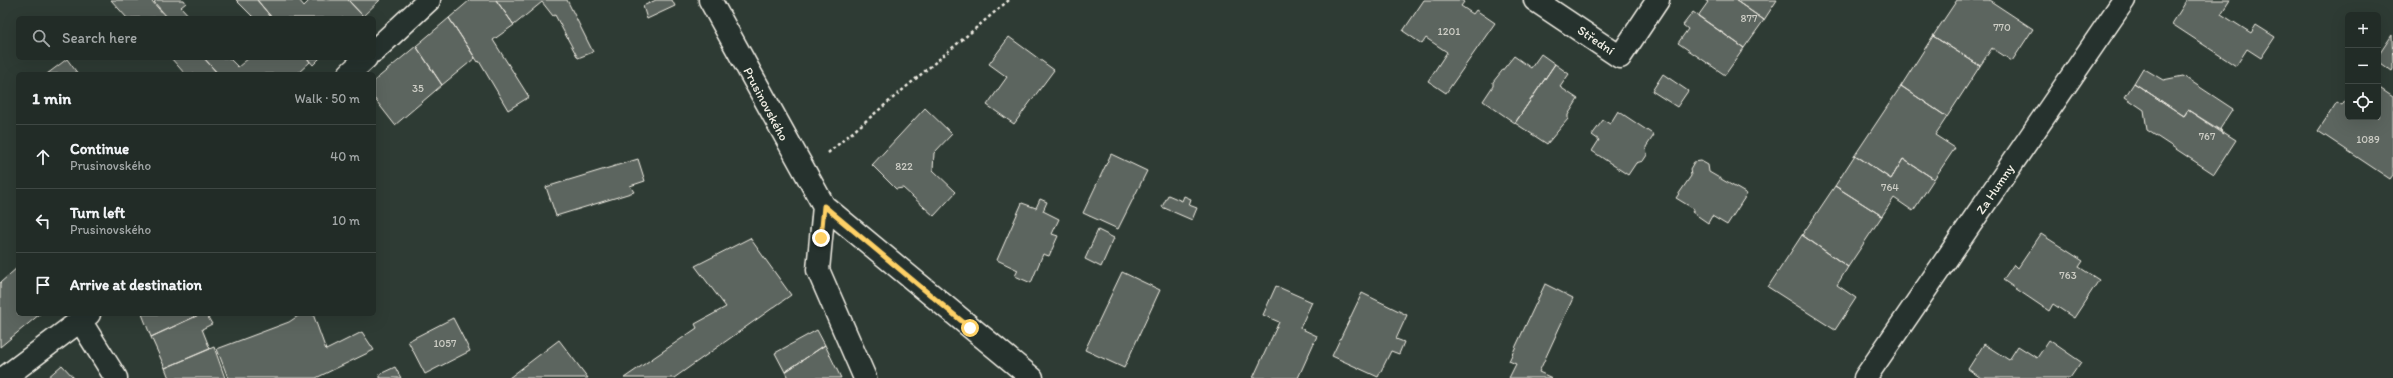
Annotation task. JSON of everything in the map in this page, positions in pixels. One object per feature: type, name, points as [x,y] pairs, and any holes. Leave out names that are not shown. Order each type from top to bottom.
[{"type":"street","points":[[376,49],[429,0]]},
{"type":"street","name":"Prusinovského","points":[[710,0],[804,174],[824,206],[1032,378]]},
{"type":"street","name":"Střední","points":[[1535,0],[1620,57],[1658,0]]},
{"type":"street","name":"Za Humny","points":[[1865,378],[2124,0]]},
{"type":"street","points":[[351,72],[364,60]]},
{"type":"street","points":[[824,206],[818,270],[865,378]]},
{"type":"street","points":[[4,378],[85,318],[116,378]]},
{"type":"path","points":[[804,174],[1009,0]]},
{"type":"building","points":[[111,0],[151,0],[165,16],[125,16]]},
{"type":"building","points":[[157,0],[184,0],[186,3],[181,7],[189,16],[166,16],[154,2]]},
{"type":"building","points":[[236,0],[257,0],[270,16],[252,16]]},
{"type":"building","points":[[257,0],[299,0],[304,6],[310,0],[348,0],[363,16],[270,16]]},
{"type":"building","points":[[348,0],[380,0],[363,16]]},
{"type":"building","points":[[470,0],[496,0],[514,25],[493,40],[529,97],[508,110],[479,61],[478,62],[449,18]]},
{"type":"building","points":[[496,0],[567,0],[593,52],[578,58],[555,15],[553,16],[542,2],[514,25]]},
{"type":"building","points":[[656,0],[672,0],[675,6],[647,19],[643,6]]},
{"type":"building","points":[[1424,0],[1461,0],[1464,2],[1461,6],[1473,14],[1476,10],[1495,23],[1446,93],[1428,81],[1447,52],[1426,38],[1422,44],[1403,31]]},
{"type":"building","points":[[1705,0],[1735,0],[1764,20],[1744,48],[1698,16],[1708,2]]},
{"type":"building","points":[[1735,0],[1777,0],[1764,20]]},
{"type":"building","points":[[1957,0],[1989,0],[2033,29],[2012,61],[1992,48],[1980,66],[1933,36]]},
{"type":"building","points":[[2187,0],[2230,0],[2221,14],[2251,33],[2256,25],[2275,37],[2261,58],[2247,49],[2236,66],[2172,24]]},
{"type":"building","points":[[1693,12],[1744,48],[1725,75],[1678,43],[1688,29],[1683,25]]},
{"type":"building","points":[[449,18],[475,58],[442,85],[416,46]]},
{"type":"building","points":[[2392,35],[2392,71],[2381,63],[2381,52]]},
{"type":"building","points":[[1933,36],[1980,66],[1947,117],[1901,86]]},
{"type":"building","points":[[1009,37],[1054,70],[1014,124],[987,105],[1007,77],[989,64]]},
{"type":"building","points":[[416,46],[442,85],[395,125],[376,101],[376,79]]},
{"type":"building","points":[[1541,54],[1555,64],[1515,123],[1483,101],[1493,86],[1493,82],[1514,56],[1531,68]]},
{"type":"building","points":[[68,60],[77,72],[50,72]]},
{"type":"building","points":[[173,60],[206,60],[216,72],[183,72]]},
{"type":"building","points":[[206,60],[231,60],[238,67],[247,60],[308,60],[310,62],[299,72],[216,72]]},
{"type":"building","points":[[309,60],[318,60],[313,65]]},
{"type":"building","points":[[1555,64],[1569,74],[1560,87],[1578,99],[1568,115],[1568,119],[1547,144],[1515,123]]},
{"type":"building","points":[[2143,68],[2163,80],[2183,76],[2233,109],[2220,129],[2224,134],[2188,110],[2184,116],[2134,83]]},
{"type":"building","points":[[1663,74],[1688,91],[1677,107],[1652,91]]},
{"type":"building","points":[[2134,83],[2184,116],[2188,110],[2236,140],[2214,174],[2147,130],[2144,110],[2125,97]]},
{"type":"building","points":[[1901,86],[1947,117],[1935,135],[1955,148],[1934,179],[1903,159],[1891,179],[1855,155]]},
{"type":"building","points":[[2381,89],[2393,97],[2393,175],[2390,179],[2318,131],[2337,102],[2342,105],[2345,100],[2345,120],[2381,120]]},
{"type":"building","points":[[925,108],[952,134],[934,153],[933,170],[956,192],[934,216],[903,188],[896,189],[872,165]]},
{"type":"building","points":[[1618,111],[1654,135],[1646,147],[1647,155],[1643,161],[1636,163],[1628,175],[1592,151],[1599,140],[1592,135],[1603,120],[1610,124]]},
{"type":"building","points":[[1111,154],[1147,171],[1118,229],[1083,213]]},
{"type":"building","points":[[1855,155],[1891,179],[1903,159],[1934,179],[1913,211],[1894,198],[1882,216],[1835,186]]},
{"type":"building","points":[[638,159],[645,181],[630,186],[634,192],[556,216],[546,187]]},
{"type":"building","points":[[1701,161],[1708,165],[1709,172],[1747,194],[1727,225],[1712,216],[1708,223],[1692,212],[1694,209],[1676,198],[1691,176],[1690,169],[1694,162]]},
{"type":"building","points":[[1835,186],[1882,216],[1848,267],[1802,235]]},
{"type":"building","points":[[1168,195],[1182,201],[1184,196],[1191,199],[1189,205],[1197,208],[1192,220],[1162,207]]},
{"type":"building","points":[[1040,199],[1047,202],[1043,211],[1059,219],[1052,234],[1058,236],[1049,256],[1043,254],[1031,283],[1015,276],[1018,270],[997,260],[1022,203],[1036,208]]},
{"type":"building","points":[[1098,230],[1114,238],[1101,267],[1085,259]]},
{"type":"building","points":[[2041,234],[2083,261],[2079,267],[2099,280],[2074,318],[2053,304],[2049,311],[2003,280],[2014,264],[2018,268]]},
{"type":"building","points":[[1802,235],[1848,267],[1837,285],[1856,298],[1835,330],[1768,287]]},
{"type":"building","points":[[750,238],[791,295],[674,378],[624,378],[697,328],[695,324],[726,307],[695,266]]},
{"type":"building","points":[[16,269],[16,316],[38,316],[0,347],[0,283]]},
{"type":"building","points":[[1122,272],[1160,290],[1124,368],[1085,350]]},
{"type":"building","points":[[1545,284],[1573,298],[1539,372],[1552,378],[1509,378],[1516,364],[1509,361]]},
{"type":"building","points":[[1276,286],[1312,302],[1300,328],[1317,336],[1298,378],[1253,378],[1279,322],[1263,315]]},
{"type":"building","points":[[1362,293],[1407,315],[1396,339],[1404,342],[1399,354],[1391,351],[1378,377],[1332,356]]},
{"type":"building","points":[[143,316],[194,316],[194,317],[151,337]]},
{"type":"building","points":[[197,316],[207,316],[212,324],[202,329],[210,349],[165,368],[151,337]]},
{"type":"building","points":[[298,316],[314,316],[326,350],[362,332],[374,350],[316,378],[228,378],[217,349],[289,322]]},
{"type":"building","points":[[453,318],[470,351],[425,374],[408,341]]},
{"type":"building","points":[[817,330],[825,345],[785,372],[775,353]]},
{"type":"building","points":[[559,340],[588,378],[509,378]]},
{"type":"building","points":[[2049,340],[2081,362],[2070,378],[1981,378],[1968,369],[1984,344],[2009,360],[2018,346],[2037,358]]},
{"type":"building","points":[[825,345],[841,378],[788,378],[785,372]]},
{"type":"building","points":[[214,347],[225,378],[169,378],[165,368]]},
{"type":"building","points":[[62,365],[74,378],[47,378]]},
{"type":"building","points":[[395,367],[401,378],[380,378],[380,374]]},
{"type":"route","points":[[821,238],[824,206],[970,328]]}]
